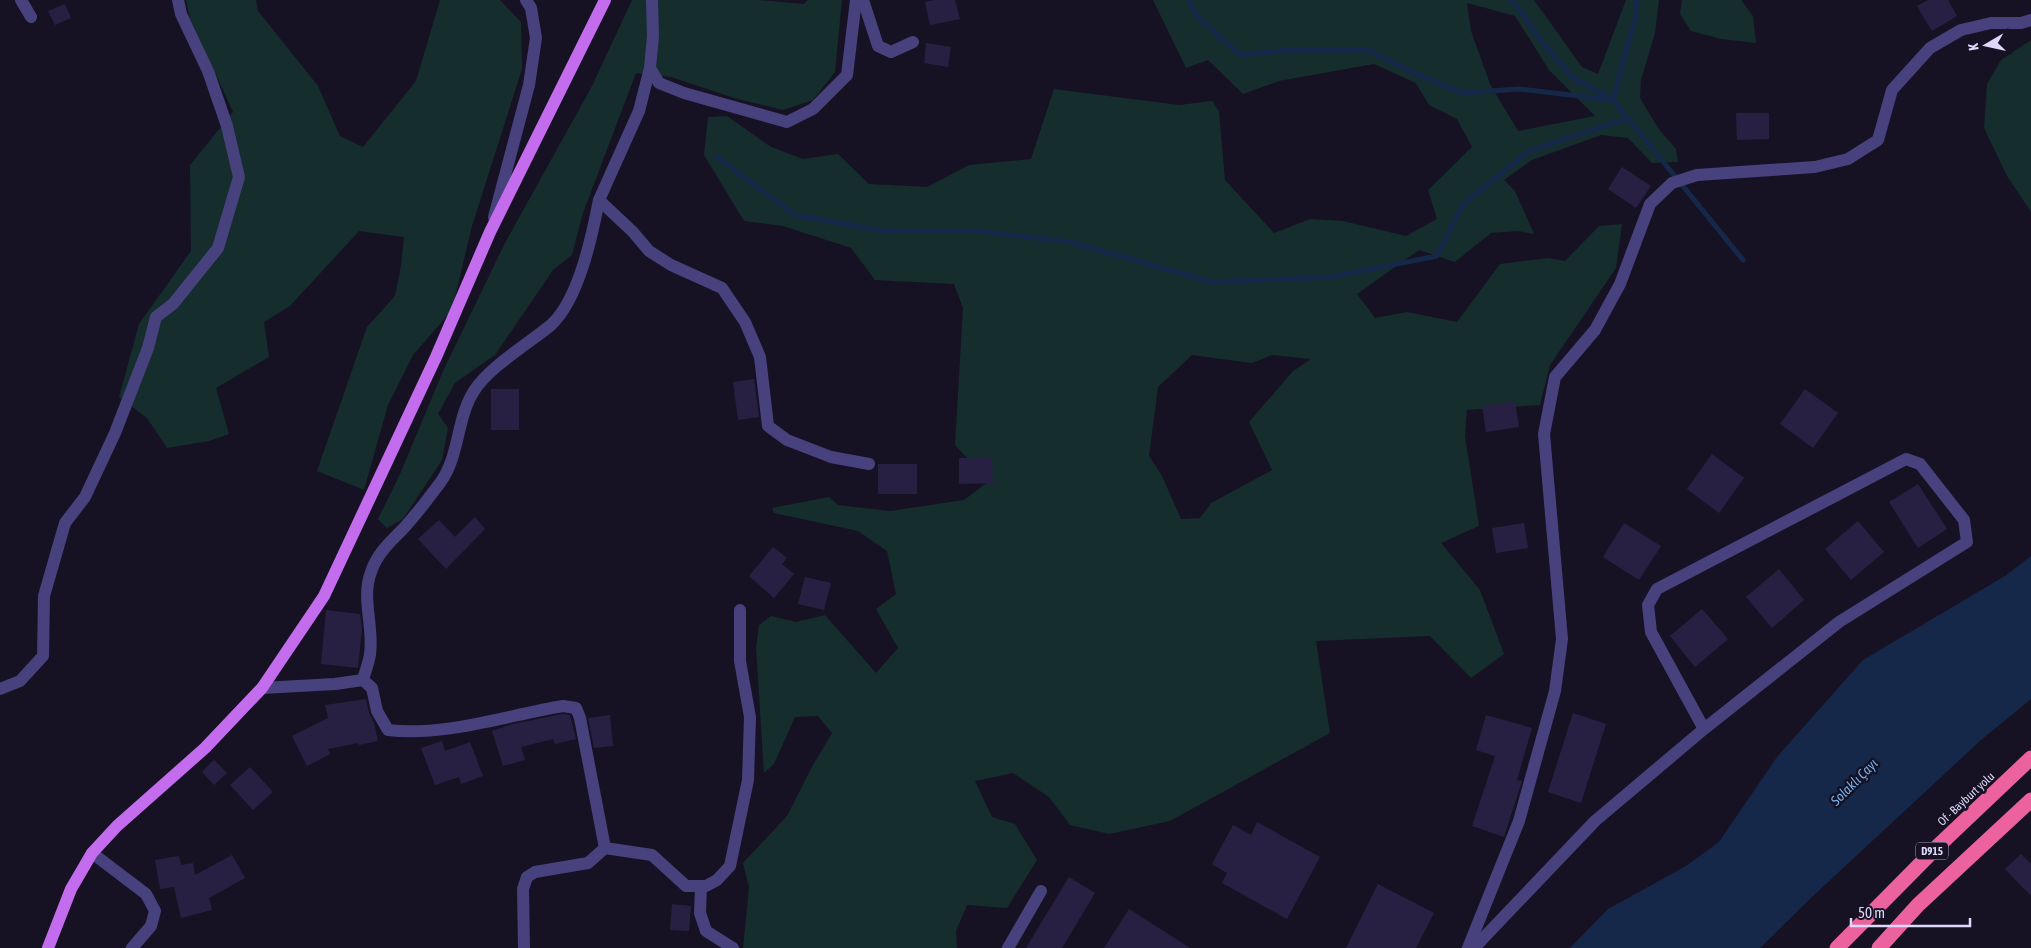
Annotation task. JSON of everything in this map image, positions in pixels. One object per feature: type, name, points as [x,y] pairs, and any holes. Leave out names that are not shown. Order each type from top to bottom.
[{"type":"highway","name":"Of - Bayburt yolu","points":[[1837,948],[1938,846],[2031,758]]},
{"type":"highway","name":"D915","points":[[1879,948],[1918,905],[2031,800]]},
{"type":"main road","points":[[48,948],[71,888],[92,853],[117,826],[205,748],[262,688],[324,596],[436,357],[490,232],[605,0]]},
{"type":"street","points":[[21,0],[31,17]]},
{"type":"street","points":[[0,689],[20,681],[43,656],[44,596],[65,523],[85,497],[115,433],[148,348],[156,317],[173,304],[218,248],[239,177],[227,126],[208,71],[181,14],[178,0]]},
{"type":"street","points":[[490,232],[529,84],[536,38],[532,8],[526,0]]},
{"type":"street","points":[[363,680],[370,654],[366,588],[371,571],[383,548],[422,507],[442,480],[454,452],[465,408],[475,390],[494,370],[553,323],[573,294],[593,229],[599,200],[639,111],[650,68],[653,36],[652,0]]},
{"type":"street","points":[[650,68],[659,84],[684,93],[787,122],[813,109],[847,76],[856,0]]},
{"type":"street","points":[[863,0],[878,46],[891,52],[913,42]]},
{"type":"street","points":[[1468,948],[1519,821],[1555,691],[1562,639],[1544,434],[1555,377],[1595,330],[1620,284],[1650,204],[1672,183],[1697,176],[1815,167],[1848,159],[1878,140],[1892,90],[1930,48],[1961,30],[1992,23],[2031,20]]},
{"type":"street","points":[[599,200],[633,232],[649,251],[671,266],[722,288],[745,322],[760,357],[768,426],[787,440],[831,457],[870,464]]},
{"type":"street","points":[[1474,948],[1594,821],[1704,729],[1839,622],[1967,542],[1964,520],[1920,464],[1906,459],[1657,589],[1648,605],[1651,632],[1704,729]]},
{"type":"street","points":[[524,948],[523,889],[527,877],[535,872],[588,863],[605,848],[652,855],[686,886],[706,886],[717,880],[730,866],[748,780],[750,717],[740,661],[740,610]]},
{"type":"street","points":[[262,688],[335,684],[363,680],[372,688],[377,710],[388,730],[409,733],[444,729],[563,706],[576,708],[580,718],[605,848]]},
{"type":"street","points":[[92,853],[146,894],[155,911],[151,926],[132,948]]},
{"type":"street","points":[[701,886],[700,913],[706,930],[733,948]]},
{"type":"street","points":[[1008,948],[1042,891]]},
{"type":"green space","points":[[186,0],[256,0],[258,11],[318,86],[340,136],[363,147],[416,81],[440,0],[500,0],[521,22],[522,69],[472,226],[452,310],[413,355],[388,405],[364,490],[317,471],[367,327],[395,296],[404,237],[359,231],[290,306],[264,322],[269,357],[216,388],[229,434],[209,441],[167,448],[147,418],[119,397],[139,324],[191,251],[190,165],[233,112],[190,18]]},
{"type":"green space","points":[[632,0],[758,0],[804,4],[808,0],[842,0],[835,72],[813,100],[783,110],[734,98],[671,77],[636,73],[583,213],[572,255],[553,270],[495,355],[455,383],[438,414],[448,428],[442,460],[403,519],[387,528],[378,519],[400,474],[443,371],[505,243],[592,86]]},
{"type":"green space","points":[[1153,0],[1534,0],[1582,67],[1598,74],[1626,0],[1659,0],[1655,33],[1641,80],[1640,98],[1658,128],[1676,149],[1678,162],[1652,163],[1628,138],[1601,135],[1532,160],[1504,180],[1515,191],[1534,234],[1518,231],[1491,233],[1455,262],[1419,250],[1357,294],[1375,318],[1407,312],[1457,322],[1500,264],[1548,258],[1565,261],[1599,226],[1622,224],[1616,268],[1550,365],[1540,405],[1467,410],[1465,436],[1479,526],[1441,543],[1480,590],[1504,654],[1471,678],[1430,636],[1316,641],[1330,733],[1170,821],[1109,834],[1070,825],[1049,797],[1013,773],[975,781],[992,817],[1015,824],[1037,860],[1007,908],[967,905],[956,931],[957,948],[743,948],[749,887],[743,863],[787,816],[832,733],[818,716],[795,717],[774,764],[764,773],[756,648],[759,625],[771,616],[796,622],[825,615],[876,673],[898,648],[876,609],[896,594],[887,551],[858,531],[774,513],[772,508],[829,497],[838,505],[890,511],[964,500],[989,481],[955,445],[963,308],[954,284],[875,280],[851,248],[783,226],[744,221],[704,155],[708,117],[727,116],[771,147],[803,159],[838,154],[869,184],[927,187],[969,165],[1031,159],[1054,89],[1179,105],[1212,101],[1219,111],[1225,180],[1274,233],[1310,219],[1343,221],[1406,236],[1437,219],[1428,190],[1472,147],[1457,119],[1429,105],[1416,83],[1374,64],[1279,81],[1243,94],[1208,60],[1186,68]],"holes":[[[1467,3],[1515,16],[1549,70],[1595,116],[1518,131],[1490,84],[1471,31]],[[1192,355],[1252,363],[1272,355],[1311,359],[1293,371],[1249,422],[1272,470],[1211,503],[1200,518],[1181,519],[1162,476],[1149,456],[1158,387]]]},
{"type":"green space","points":[[1682,0],[1741,0],[1753,16],[1756,43],[1721,39],[1691,31],[1680,14]]},
{"type":"green space","points":[[2031,40],[2031,212],[2007,176],[1984,128],[1987,84],[2001,60]]},
{"type":"water","name":"Solaklı Çayı","points":[[2031,556],[2031,699],[1981,740],[1813,896],[1760,948],[1570,948],[1608,909],[1686,866],[1719,842],[1777,757],[1863,660],[2005,576]]},
{"type":"building","points":[[955,0],[960,19],[930,25],[925,2]]},
{"type":"building","points":[[1928,0],[1948,0],[1957,16],[1932,31],[1917,6]]},
{"type":"building","points":[[65,4],[71,18],[55,25],[48,11]]},
{"type":"building","points":[[926,43],[951,47],[948,67],[924,63]]},
{"type":"building","points":[[1736,113],[1769,113],[1769,139],[1737,140]]},
{"type":"building","points":[[1622,167],[1651,186],[1636,208],[1608,189]]},
{"type":"building","points":[[754,379],[759,417],[738,420],[733,382]]},
{"type":"building","points":[[491,389],[519,389],[519,430],[491,430]]},
{"type":"building","points":[[1805,389],[1838,413],[1813,448],[1780,424]]},
{"type":"building","points":[[1515,401],[1519,427],[1486,432],[1482,406]]},
{"type":"building","points":[[1712,454],[1744,478],[1719,513],[1687,489]]},
{"type":"building","points":[[992,457],[993,483],[959,484],[959,458]]},
{"type":"building","points":[[878,464],[917,464],[917,494],[878,494]]},
{"type":"building","points":[[1918,484],[1947,529],[1918,548],[1889,502]]},
{"type":"building","points":[[475,517],[485,529],[446,569],[418,539],[439,520],[455,537]]},
{"type":"building","points":[[1858,521],[1884,552],[1851,580],[1825,549]]},
{"type":"building","points":[[1524,523],[1528,548],[1496,553],[1492,528]]},
{"type":"building","points":[[1624,523],[1661,546],[1639,580],[1603,557]]},
{"type":"building","points":[[773,547],[787,558],[782,564],[794,574],[774,598],[749,576]]},
{"type":"building","points":[[1779,569],[1804,600],[1772,628],[1746,597]]},
{"type":"building","points":[[805,577],[831,583],[824,610],[798,604]]},
{"type":"building","points":[[1702,609],[1728,639],[1695,667],[1670,636]]},
{"type":"building","points":[[326,610],[360,614],[362,629],[358,668],[321,664]]},
{"type":"building","points":[[366,699],[378,741],[328,749],[330,754],[307,766],[292,736],[328,718],[325,705]]},
{"type":"building","points":[[1573,713],[1606,724],[1581,803],[1548,792]]},
{"type":"building","points":[[563,714],[570,715],[576,739],[555,744],[553,739],[521,747],[525,760],[503,766],[492,731],[513,724]]},
{"type":"building","points":[[610,715],[613,746],[594,748],[588,718]]},
{"type":"building","points":[[1486,715],[1532,728],[1517,780],[1522,781],[1504,837],[1472,826],[1495,756],[1476,750]]},
{"type":"building","points":[[442,741],[445,751],[470,742],[483,776],[461,784],[459,777],[435,785],[421,748]]},
{"type":"building","points":[[214,760],[227,773],[214,785],[202,772]]},
{"type":"building","points":[[250,767],[273,792],[253,810],[230,785]]},
{"type":"building","points":[[1257,822],[1320,857],[1287,919],[1222,883],[1227,873],[1212,864],[1233,825],[1251,835]]},
{"type":"building","points":[[2021,854],[2031,864],[2031,896],[2005,869]]},
{"type":"building","points":[[232,855],[245,878],[209,898],[212,910],[181,918],[174,887],[160,889],[155,860],[179,856],[181,865],[193,863],[195,875]]},
{"type":"building","points":[[1069,877],[1095,893],[1062,948],[1026,948]]},
{"type":"building","points":[[1378,884],[1434,913],[1416,948],[1346,948]]},
{"type":"building","points":[[672,904],[691,906],[689,931],[670,930]]},
{"type":"building","points":[[1129,909],[1190,948],[1104,948]]},
{"type":"waterway","points":[[1189,0],[1197,16],[1240,55],[1291,50],[1369,50],[1410,71],[1462,93],[1519,89],[1613,100]]},
{"type":"waterway","points":[[1511,0],[1541,41],[1573,78],[1610,98]]},
{"type":"waterway","points":[[1637,0],[1635,19],[1613,100],[1743,260]]},
{"type":"waterway","points":[[717,157],[795,215],[885,231],[979,231],[1070,242],[1212,282],[1331,277],[1437,256],[1463,204],[1529,151],[1628,118]]}]
